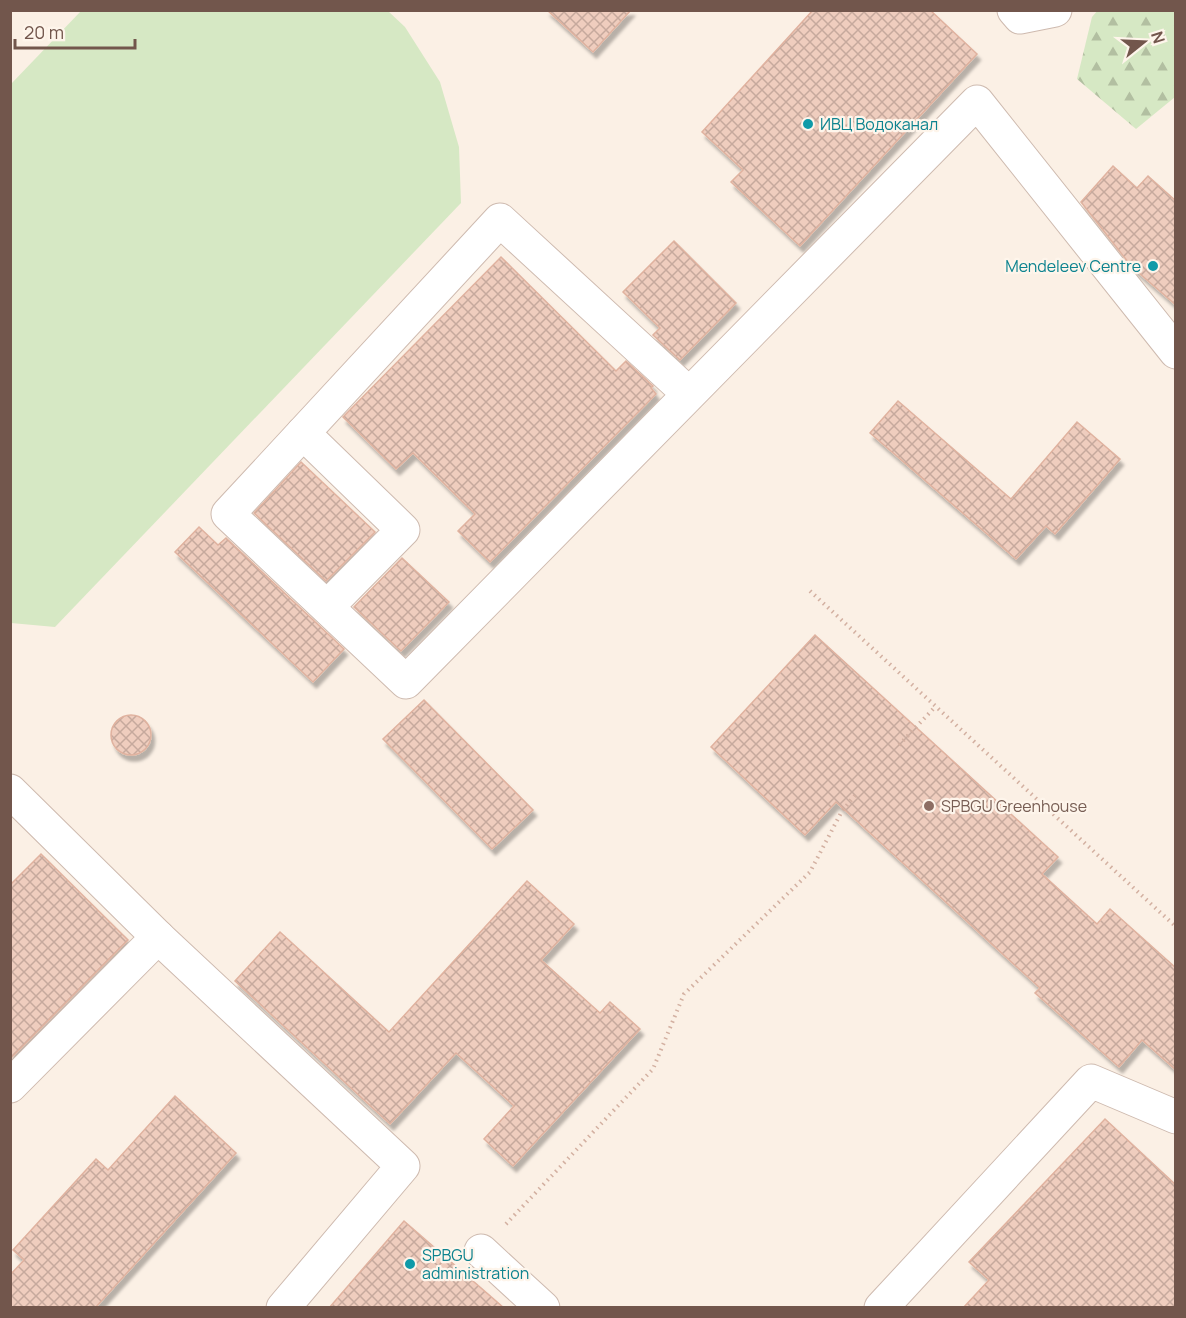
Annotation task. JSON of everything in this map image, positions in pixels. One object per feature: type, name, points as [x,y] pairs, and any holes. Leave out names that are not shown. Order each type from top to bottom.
[{"type":"lane","points":[[1014,10],[1020,17],[1054,10]]},
{"type":"lane","points":[[689,394],[500,220],[228,514],[406,682],[977,102],[1176,351]]},
{"type":"lane","points":[[303,433],[403,530],[327,607]]},
{"type":"lane","points":[[15,805],[403,1166],[283,1308]]},
{"type":"lane","points":[[10,1086],[158,937]]},
{"type":"lane","points":[[881,1308],[1091,1080],[1176,1118]]},
{"type":"lane","points":[[481,1251],[543,1308]]},
{"type":"path","points":[[810,591],[1174,925]]},
{"type":"path","points":[[899,746],[935,707]]},
{"type":"path","points":[[481,1251],[653,1069],[684,994],[810,872],[842,811],[857,793]]},
{"type":"green space","points":[[1098,10],[1175,11],[1175,97],[1136,129],[1077,79],[1092,17]]},
{"type":"green space","points":[[81,11],[388,11],[405,27],[440,82],[459,147],[461,203],[55,627],[11,623],[11,84]]},
{"type":"building","points":[[547,10],[631,10],[593,52]]},
{"type":"building","name":"ИВЦ Водоканал","points":[[813,10],[930,10],[977,54],[800,246],[731,182],[743,170],[702,132]]},
{"type":"building","name":"Mendeleev Centre","points":[[1113,166],[1137,188],[1148,176],[1176,201],[1176,305],[1132,267],[1081,202]]},
{"type":"building","points":[[674,241],[736,303],[680,360],[653,335],[660,328],[623,292]]},
{"type":"building","points":[[501,257],[616,371],[626,361],[653,386],[651,388],[656,394],[490,562],[458,531],[475,514],[413,453],[396,469],[343,417]]},
{"type":"building","points":[[898,401],[1011,499],[1077,422],[1120,459],[1055,534],[1046,526],[1016,559],[870,433]]},
{"type":"building","points":[[301,462],[375,532],[326,581],[254,513]]},
{"type":"building","points":[[199,527],[218,545],[226,538],[344,649],[313,682],[175,552]]},
{"type":"building","points":[[402,558],[449,602],[401,651],[354,607]]},
{"type":"building","name":"SPBGU Greenhouse","points":[[815,635],[1058,857],[1042,874],[1097,924],[1110,909],[1176,968],[1176,1070],[1142,1040],[1119,1067],[1035,993],[1040,988],[836,802],[805,835],[711,747]]},
{"type":"building","points":[[424,700],[533,810],[492,849],[383,739]]},
{"type":"building","points":[[131,715],[139,716],[145,721],[150,727],[150,743],[145,749],[139,754],[131,755],[123,754],[117,749],[112,743],[111,735],[112,727],[117,721],[123,716]]},
{"type":"building","points":[[41,854],[128,940],[10,1059],[10,885]]},
{"type":"building","points":[[527,881],[574,924],[541,960],[600,1013],[610,1002],[640,1029],[513,1166],[484,1139],[514,1106],[456,1053],[390,1124],[235,981],[280,932],[389,1032]]},
{"type":"building","points":[[175,1096],[236,1153],[95,1308],[10,1308],[10,1275],[24,1260],[13,1250],[96,1159],[108,1170]]},
{"type":"building","points":[[1105,1119],[1176,1185],[1176,1308],[963,1308],[989,1280],[969,1262]]},
{"type":"building","name":"SPBGU administration","points":[[404,1221],[504,1308],[329,1308]]},
{"type":"place","name":"ИВЦ Водоканал","points":[[808,124]]},
{"type":"place","name":"Mendeleev Centre","points":[[1153,266]]},
{"type":"place","name":"SPBGU Greenhouse","points":[[929,806]]},
{"type":"place","name":"SPBGU administration","points":[[410,1264]]}]
